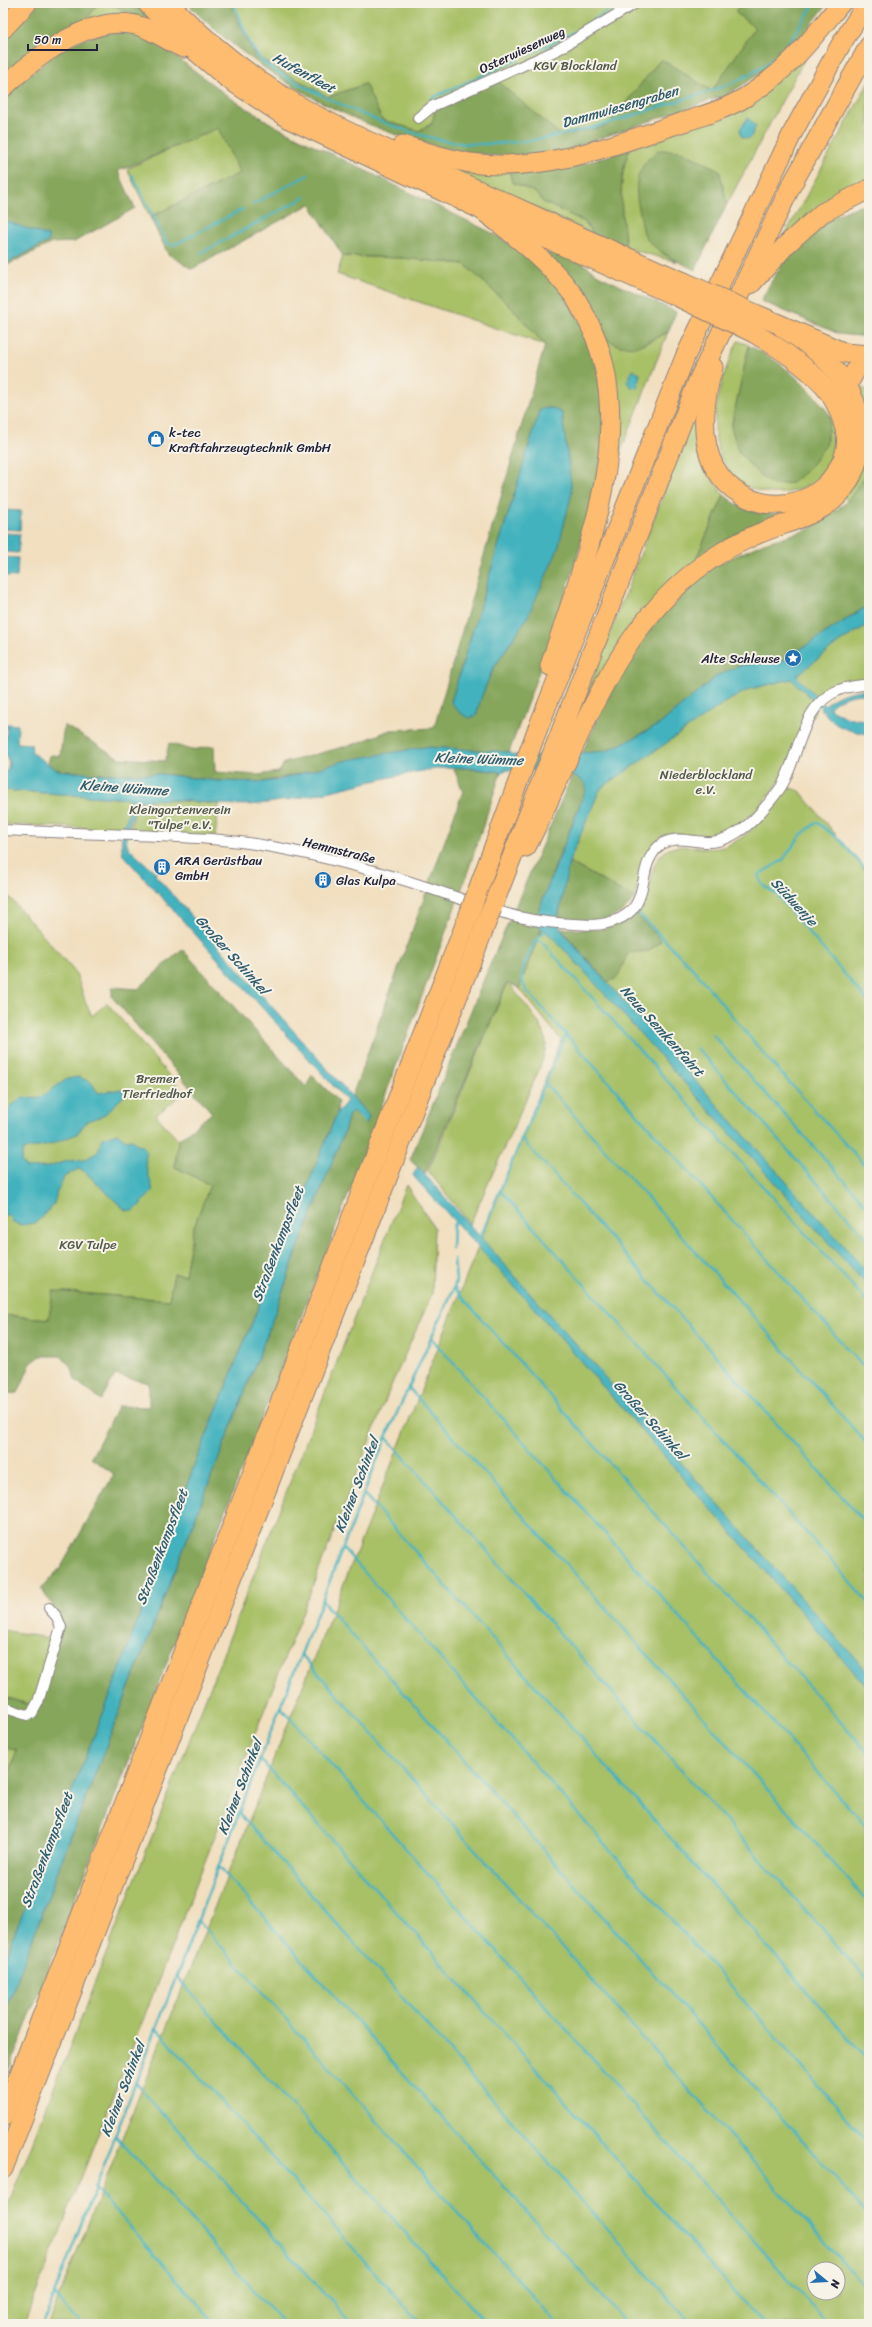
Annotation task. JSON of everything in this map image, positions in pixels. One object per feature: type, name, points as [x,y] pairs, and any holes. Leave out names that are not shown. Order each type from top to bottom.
[{"type":"highway","points":[[3,29],[27,3]]},
{"type":"highway","points":[[147,3],[179,37],[227,78],[289,119],[482,210],[681,289]]},
{"type":"highway","points":[[168,3],[195,30],[261,82],[328,120],[456,180],[681,289],[757,325],[785,352],[806,368],[825,387],[841,412],[848,441],[844,459],[832,479],[819,492],[803,500],[786,504],[770,504],[746,498],[728,485],[715,468],[707,443],[705,415],[711,375],[744,293],[753,266]]},
{"type":"highway","points":[[328,120],[428,152],[470,163],[513,165],[568,158],[662,129],[743,99],[799,55],[841,3]]},
{"type":"highway","points":[[532,732],[685,356],[793,132],[840,46],[867,3]]},
{"type":"highway","points":[[3,88],[45,53],[72,36],[115,24],[131,24],[148,30],[202,57]]},
{"type":"highway","points":[[542,800],[562,728],[698,381],[791,186],[869,46]]},
{"type":"highway","points":[[744,293],[807,225],[822,213],[869,189]]},
{"type":"highway","points":[[3,2169],[486,906],[510,802],[595,519],[607,467],[611,411],[606,371],[596,338],[572,293],[540,256],[482,210]]},
{"type":"highway","points":[[757,325],[783,328],[845,353],[869,355]]},
{"type":"highway","points":[[3,2117],[486,906],[542,800],[581,734],[621,654],[637,631],[669,593],[702,564],[726,550],[749,538],[824,508],[847,484],[854,472],[861,434],[853,397],[847,386],[818,352],[783,328]]},
{"type":"highway","points":[[847,386],[857,368],[869,362]]},
{"type":"street","name":"Osterwiesenweg","points":[[418,118],[433,106],[558,50],[636,3]]},
{"type":"street","name":"Hemmstraße","points":[[3,830],[180,837],[267,846],[325,859],[400,880],[515,918],[559,924],[598,925],[619,920],[632,911],[639,901],[642,892],[648,862],[659,846],[672,840],[708,842],[720,840],[757,817],[781,787],[801,735],[816,708],[826,697],[838,690],[869,684]]},
{"type":"street","points":[[3,1707],[27,1715],[32,1713],[38,1702],[61,1627],[57,1617],[49,1608]]},
{"type":"green space","points":[[39,3],[98,3],[84,24],[3,79],[3,42]]},
{"type":"green space","points":[[98,3],[109,3],[141,18],[149,16],[173,40],[84,24]]},
{"type":"green space","points":[[109,3],[138,3],[149,16],[141,18]]},
{"type":"green space","points":[[187,3],[230,3],[254,55],[328,97],[365,84],[382,120],[419,131],[432,124],[435,110],[497,81],[562,136],[607,126],[661,59],[712,91],[755,28],[735,12],[741,3],[828,3],[805,31],[783,54],[759,74],[728,94],[563,151],[533,155],[502,156],[459,151],[416,141],[373,126],[331,107],[291,85],[253,60],[218,32]]},
{"type":"green space","name":"KGV Blockland","points":[[230,3],[741,3],[735,12],[756,28],[712,91],[661,60],[607,126],[562,137],[497,81],[419,131],[382,120],[365,84],[328,97],[254,55]]},
{"type":"green space","points":[[130,32],[158,43],[229,97],[275,126],[492,233],[523,253],[544,271],[561,291],[576,314],[587,338],[601,389],[603,416],[602,456],[581,543],[565,596],[509,752],[425,747],[263,782],[218,781],[161,774],[94,774],[57,770],[48,764],[50,755],[60,756],[64,725],[119,758],[165,761],[169,743],[191,750],[214,746],[215,772],[257,775],[279,772],[284,763],[358,743],[390,730],[434,728],[545,345],[513,309],[464,264],[401,258],[343,256],[310,204],[192,269],[168,254],[150,217],[240,173],[218,128],[118,171],[135,208],[74,242],[52,243],[3,267],[10,260],[49,241],[24,228],[3,220],[3,95],[67,46],[101,33]],"holes":[[[551,408],[528,616],[493,669],[482,695],[476,715],[451,702],[540,409]]]},
{"type":"green space","points":[[805,58],[727,204],[719,170],[662,253],[677,262],[626,248],[621,198],[623,173],[630,149]]},
{"type":"green space","points":[[869,82],[869,184],[777,249]]},
{"type":"green space","points":[[218,127],[240,173],[150,217],[127,169]]},
{"type":"green space","points":[[630,149],[623,173],[621,198],[626,248],[594,235],[585,222],[543,202],[536,193],[512,182],[509,171],[550,170],[579,165]]},
{"type":"green space","points":[[658,150],[681,151],[719,170],[727,204],[695,270],[657,249],[647,239],[644,232],[637,197],[637,181],[643,166]]},
{"type":"green space","points":[[424,158],[509,171],[512,182],[536,193],[543,202],[585,222],[594,235]]},
{"type":"green space","points":[[860,206],[869,207],[869,337],[839,334],[761,301],[779,270],[801,243],[828,221],[843,212]]},
{"type":"green space","points":[[550,247],[576,258],[598,275],[676,312],[668,332],[636,347],[620,346],[603,338],[547,257]]},
{"type":"green space","points":[[343,256],[401,258],[464,264],[513,309],[545,345],[337,274]]},
{"type":"green space","points":[[668,332],[610,479],[603,338],[622,345],[636,346],[651,341]]},
{"type":"green space","points":[[738,341],[749,345],[731,427],[826,445],[830,415],[833,452],[818,477],[793,491],[763,492],[736,478],[718,450],[717,404]]},
{"type":"green space","points":[[749,346],[772,359],[794,375],[813,394],[830,415],[826,445],[809,468],[792,483],[773,485],[759,475],[738,451],[731,427]]},
{"type":"green space","points":[[858,386],[869,391],[869,470],[847,502],[844,495]]},
{"type":"green space","points":[[698,404],[714,482],[724,495],[696,559],[572,733]]},
{"type":"green space","points":[[869,470],[869,605],[782,661],[742,665],[718,675],[660,724],[638,736],[606,751],[582,753],[605,703],[638,645],[665,612],[710,568],[764,543],[810,529],[847,502]]},
{"type":"green space","points":[[724,495],[731,501],[746,509],[769,514],[786,514],[746,528],[696,559]]},
{"type":"green space","name":"Niederblockland e.V.","points":[[869,624],[869,679],[840,683],[824,693],[781,779],[760,807],[737,826],[722,836],[703,839],[682,834],[664,835],[647,853],[634,898],[569,862],[600,789],[724,703],[750,689],[791,679],[841,641]]},
{"type":"green space","points":[[453,767],[501,772],[466,877],[352,1185],[3,2085],[3,2017],[74,1828],[268,1332],[297,1251],[344,1132],[349,1114],[353,1110],[366,1124],[362,1108],[352,1096],[463,791]]},
{"type":"green space","points":[[572,776],[581,778],[586,785],[585,792],[551,877],[539,926],[542,927],[519,988],[507,983],[425,1174],[410,1160],[489,967]]},
{"type":"green space","points":[[787,787],[800,791],[869,875],[869,2324],[48,2324],[561,1040],[519,988],[542,927],[628,952],[649,951],[661,941],[636,914],[645,901],[655,864],[662,854],[668,849],[683,846],[708,848],[723,847],[742,837],[767,813]]},
{"type":"green space","name":"Kleingartenverein \"Tulpe\" e.V.","points":[[3,790],[131,799],[133,801],[123,830],[3,824]]},
{"type":"green space","name":"Kleingartenverein \"Tulpe\" e.V.","points":[[157,799],[219,804],[215,837],[129,831],[138,801]]},
{"type":"green space","points":[[569,862],[634,898],[627,907],[619,913],[600,920],[590,921],[558,919]]},
{"type":"green space","name":"KGV Tulpe","points":[[3,890],[74,971],[92,1016],[107,1003],[184,1093],[156,1115],[178,1140],[175,1167],[210,1185],[193,1229],[185,1275],[174,1274],[169,1300],[53,1291],[49,1319],[3,1315]]},
{"type":"green space","points":[[636,914],[661,940],[649,951],[628,953],[617,978],[607,982],[560,928],[591,930],[608,928],[617,925]]},
{"type":"green space","points":[[182,949],[306,1087],[312,1075],[338,1101],[337,1113],[194,1466],[112,1691],[3,1965],[3,1792],[17,1750],[3,1747],[3,1697],[28,1704],[35,1700],[57,1628],[56,1610],[41,1589],[61,1567],[114,1474],[91,1458],[118,1406],[149,1407],[149,1383],[115,1375],[101,1400],[75,1380],[72,1368],[61,1356],[41,1356],[31,1363],[18,1393],[3,1394],[3,1315],[49,1319],[53,1291],[169,1300],[174,1274],[185,1275],[193,1229],[210,1185],[175,1167],[178,1140],[212,1113],[112,997],[112,987],[138,989]]},
{"type":"green space","points":[[508,982],[543,1030],[546,1040],[545,1049],[539,1070],[470,1224],[428,1171]]},
{"type":"green space","points":[[406,1185],[434,1227],[432,1294],[391,1386],[24,2324],[3,2324],[3,2218]]},
{"type":"green space","points":[[3,1630],[53,1639],[35,1700],[28,1704],[3,1697]]},
{"type":"green space","points":[[3,1747],[17,1750],[3,1792]]},
{"type":"water","points":[[748,118],[756,126],[751,137],[747,139],[741,136],[740,129]]},
{"type":"water","points":[[3,220],[48,236],[49,241],[3,265]]},
{"type":"water","points":[[633,370],[640,373],[637,388],[631,387],[627,382]]},
{"type":"water","points":[[552,408],[562,413],[572,492],[558,549],[528,616],[493,669],[482,695],[476,716],[469,718],[460,713],[451,702],[540,409]]},
{"type":"water","points":[[3,510],[21,511],[20,530],[3,529]]},
{"type":"water","points":[[3,533],[20,534],[18,553],[3,552]]},
{"type":"water","points":[[3,557],[18,558],[17,577],[3,576]]},
{"type":"water","name":"Kleine Wümme","points":[[869,605],[869,624],[841,641],[796,676],[825,705],[846,693],[869,689],[869,694],[847,696],[829,708],[845,717],[869,721],[869,734],[855,732],[837,725],[823,710],[820,710],[821,707],[791,679],[750,689],[724,703],[600,789],[569,862],[558,919],[560,928],[570,941],[869,1274],[869,1288],[582,969],[554,939],[539,926],[536,917],[585,792],[586,785],[580,779],[571,775],[538,770],[507,770],[501,772],[472,768],[443,768],[399,775],[312,795],[252,805],[171,800],[138,801],[127,833],[126,839],[129,847],[135,855],[156,873],[155,875],[369,1116],[366,1124],[353,1111],[349,1114],[344,1132],[297,1251],[268,1332],[74,1828],[3,2017],[3,1965],[12,1940],[112,1691],[194,1466],[337,1113],[347,1101],[123,855],[122,833],[131,809],[131,799],[3,790],[3,771],[7,771],[9,763],[5,752],[7,724],[18,725],[17,743],[31,744],[32,753],[57,770],[94,774],[161,774],[218,781],[263,782],[279,780],[347,760],[425,747],[509,752],[513,755],[574,758],[582,753],[606,751],[638,736],[660,724],[718,675],[742,665],[782,661]]},
{"type":"water","points":[[78,1077],[91,1082],[98,1093],[122,1089],[124,1093],[123,1097],[103,1116],[87,1121],[77,1134],[49,1145],[23,1150],[21,1161],[26,1168],[47,1167],[68,1161],[84,1160],[98,1152],[102,1138],[117,1133],[126,1140],[132,1139],[137,1145],[143,1146],[147,1153],[146,1166],[153,1191],[134,1211],[125,1210],[84,1171],[78,1169],[64,1177],[57,1192],[54,1204],[39,1220],[35,1223],[21,1225],[13,1222],[11,1217],[3,1214],[3,1112],[21,1098],[41,1097],[67,1079]]},
{"type":"water","points":[[418,1167],[869,1674],[869,1689],[532,1306],[415,1178],[413,1175]]},
{"type":"waterway","name":"Dammwiesengraben","points":[[233,3],[254,50],[263,62],[278,73],[356,112],[376,120],[417,134],[458,143],[476,144],[524,141],[571,133],[617,121],[719,88],[747,76],[772,60],[790,41],[815,3]]},
{"type":"waterway","points":[[584,26],[620,3]]},
{"type":"waterway","points":[[527,55],[575,32]]},
{"type":"waterway","points":[[432,98],[519,59]]},
{"type":"waterway","points":[[132,175],[167,243],[174,245],[243,209]]},
{"type":"waterway","points":[[253,204],[308,175]]},
{"type":"waterway","points":[[201,253],[305,197]]},
{"type":"waterway","name":"Südwenje","points":[[869,873],[841,841],[817,822],[801,835],[783,860],[758,875],[762,884],[776,894],[869,1003]]},
{"type":"waterway","points":[[637,912],[695,971],[768,1059],[869,1170]]},
{"type":"waterway","points":[[536,940],[546,929]]},
{"type":"waterway","points":[[869,1304],[541,941],[536,940],[526,959],[522,972],[522,978],[527,991],[869,1373]]},
{"type":"waterway","points":[[479,1240],[566,1034]]},
{"type":"waterway","points":[[713,1035],[869,1208]]},
{"type":"waterway","name":"Neue Semkenfahrt","points":[[697,1048],[869,1241]]},
{"type":"waterway","points":[[546,1084],[869,1446]]},
{"type":"waterway","points":[[521,1138],[869,1527]]},
{"type":"waterway","points":[[500,1190],[869,1603]]},
{"type":"waterway","name":"Kleiner Schinkel","points":[[452,1248],[453,1226],[456,1220]]},
{"type":"waterway","name":"Kleiner Schinkel","points":[[43,2324],[239,1813],[386,1437],[454,1288],[456,1281],[454,1259]]},
{"type":"waterway","points":[[454,1288],[869,1754]]},
{"type":"waterway","points":[[431,1338],[869,1830]]},
{"type":"waterway","points":[[408,1387],[869,1903]]},
{"type":"waterway","points":[[386,1437],[869,1982]]},
{"type":"waterway","points":[[364,1494],[869,2061]]},
{"type":"waterway","points":[[343,1548],[869,2143]]},
{"type":"waterway","points":[[322,1601],[869,2216]]},
{"type":"waterway","points":[[301,1654],[869,2292]]},
{"type":"waterway","points":[[280,1707],[828,2324]]},
{"type":"waterway","points":[[260,1759],[763,2324]]},
{"type":"waterway","points":[[239,1813],[691,2324]]},
{"type":"waterway","points":[[219,1867],[627,2324]]},
{"type":"waterway","points":[[198,1920],[557,2324]]},
{"type":"waterway","points":[[176,1976],[487,2324]]},
{"type":"waterway","points":[[156,2028],[421,2324]]},
{"type":"waterway","points":[[135,2082],[352,2324]]},
{"type":"waterway","points":[[115,2135],[284,2324]]},
{"type":"waterway","points":[[94,2187],[216,2324]]},
{"type":"waterway","points":[[54,2294],[81,2324]]},
{"type":"place","name":"k-tec Kraftfahrzeugtechnik GmbH","points":[[156,439]]},
{"type":"place","name":"Alte Schleuse","points":[[793,658]]},
{"type":"place","name":"ARA Gerüstbau GmbH","points":[[162,867]]},
{"type":"place","name":"Glas Kulpa","points":[[323,880]]},
{"type":"water label","name":"Hufenfleet","points":[[304,73]]},
{"type":"water label","name":"Großer Schinkel","points":[[232,955]]},
{"type":"water label","name":"Straßenkampsfleet","points":[[278,1244]]},
{"type":"water label","name":"Großer Schinkel","points":[[650,1420]]},
{"type":"water label","name":"Straßenkampsfleet","points":[[162,1547]]},
{"type":"water label","name":"Straßenkampsfleet","points":[[47,1850]]},
{"type":"park label","name":"Bremer Tierfriedhof","points":[[157,1086]]}]
